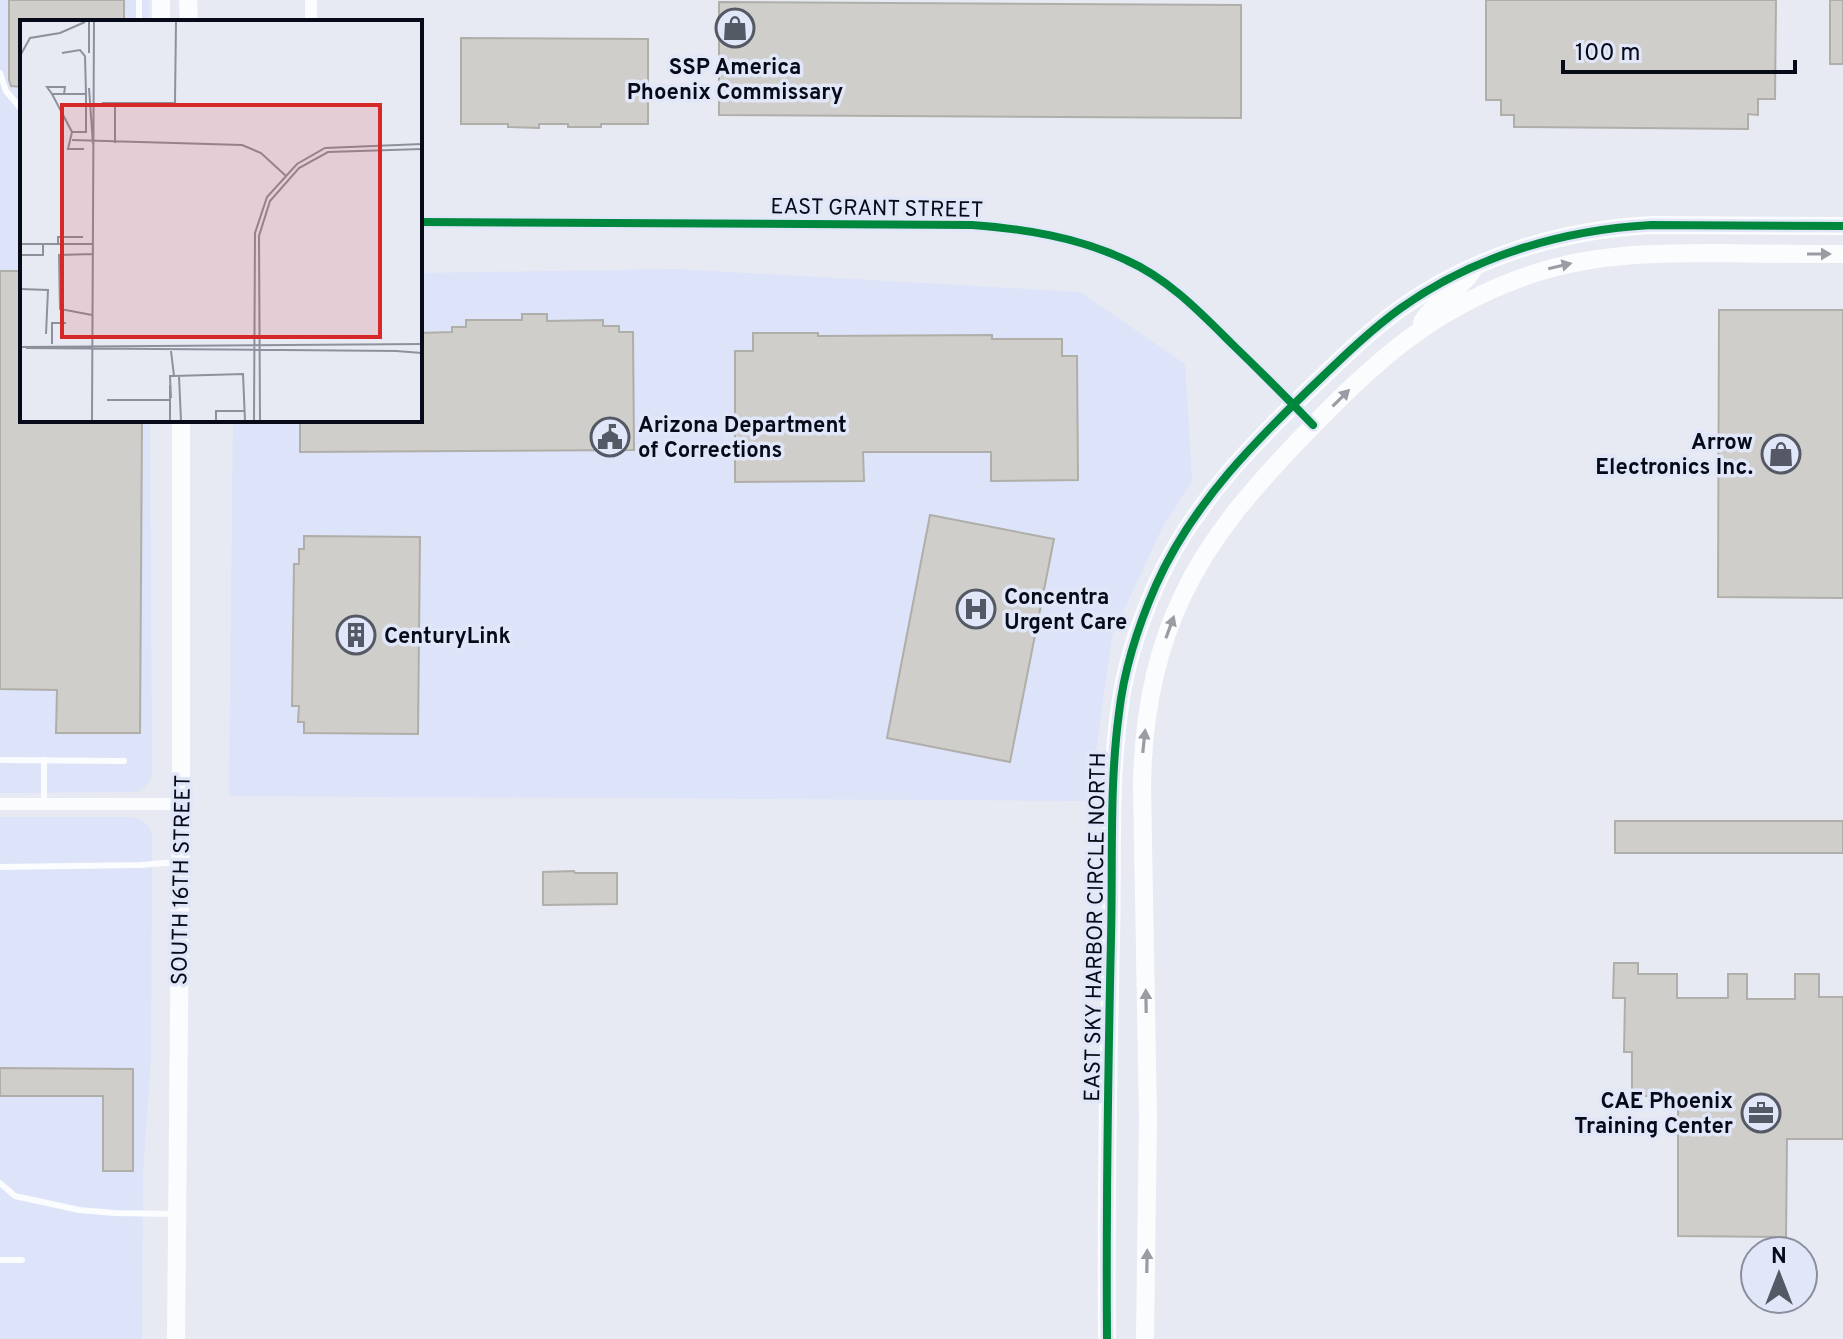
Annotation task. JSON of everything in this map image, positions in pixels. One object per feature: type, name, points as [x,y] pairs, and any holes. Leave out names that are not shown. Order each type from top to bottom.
[{"type":"street","points":[[188,0],[189,20]]},
{"type":"street","name":"EAST GRANT STREET","points":[[422,222],[972,225],[1043,233],[1089,245],[1128,260],[1188,300],[1313,425]]},
{"type":"street","name":"EAST SKY HARBOR CIRCLE NORTH","points":[[1107,1339],[1107,1090],[1114,775],[1119,711],[1124,681],[1141,624],[1157,583],[1186,529],[1226,474],[1348,352],[1426,292],[1476,266],[1544,242],[1621,227],[1843,226]]},
{"type":"street","name":"EAST SKY HARBOR CIRCLE NORTH","points":[[1145,1339],[1148,1104],[1143,756],[1149,702],[1171,625],[1206,552],[1238,506],[1374,365],[1417,331],[1493,289],[1543,271],[1587,260],[1645,254],[1843,254]]},
{"type":"street","points":[[1417,331],[1429,311],[1466,282],[1476,266]]},
{"type":"street","name":"SOUTH 16TH STREET","points":[[176,1339],[181,422]]},
{"type":"street","points":[[0,804],[181,804]]},
{"type":"lane","points":[[0,73],[6,91],[20,108]]},
{"type":"lane","points":[[0,760],[124,761]]},
{"type":"lane","points":[[44,760],[44,804]]},
{"type":"lane","points":[[0,867],[181,862]]},
{"type":"lane","points":[[0,1183],[15,1196],[79,1210],[176,1214]]},
{"type":"lane","points":[[0,1260],[22,1260]]},
{"type":"shaded area","points":[[0,0],[149,0],[149,20],[20,20],[20,422],[150,422],[152,776],[138,792],[0,793]]},
{"type":"shaded area","points":[[677,269],[1080,292],[1185,364],[1192,481],[1162,528],[1112,636],[1089,801],[229,796],[233,422],[422,422],[422,273]]},
{"type":"shaded area","points":[[0,817],[132,817],[142,820],[152,833],[151,1057],[143,1172],[142,1339],[0,1339]]},
{"type":"building","points":[[9,0],[124,0],[124,20],[20,20],[20,87],[11,86]]},
{"type":"building","points":[[1486,0],[1776,0],[1775,99],[1758,99],[1758,115],[1748,114],[1748,129],[1514,127],[1514,115],[1501,115],[1501,100],[1486,100]]},
{"type":"building","points":[[1830,0],[1843,0],[1843,64],[1830,64]]},
{"type":"building","points":[[719,2],[1241,5],[1241,118],[719,115]]},
{"type":"building","points":[[461,38],[648,39],[648,124],[568,127],[568,124],[539,124],[539,128],[508,127],[508,124],[461,124]]},
{"type":"building","points":[[0,271],[20,271],[20,422],[142,422],[140,733],[56,733],[57,690],[0,689]]},
{"type":"building","name":"Arrow Electronics Inc.","points":[[1719,310],[1843,310],[1843,598],[1718,597]]},
{"type":"building","points":[[522,314],[547,314],[547,321],[603,320],[603,326],[619,326],[619,332],[633,332],[634,450],[300,452],[300,422],[422,422],[422,333],[452,332],[452,327],[466,327],[466,320],[522,320]]},
{"type":"building","points":[[753,333],[818,333],[818,336],[992,335],[992,339],[1062,339],[1062,356],[1077,356],[1078,480],[991,481],[991,452],[863,452],[864,481],[735,482],[735,351],[753,351]]},
{"type":"building","name":"Concentra Urgent Care","points":[[930,515],[1054,539],[1010,762],[887,738]]},
{"type":"building","name":"CenturyLink","points":[[304,536],[420,537],[418,734],[304,733],[304,722],[298,722],[299,706],[292,706],[294,564],[299,564],[299,549],[304,549]]},
{"type":"building","points":[[1615,821],[1843,821],[1843,853],[1615,853]]},
{"type":"building","points":[[543,872],[617,873],[617,904],[543,905]]},
{"type":"building","name":"CAE Phoenix Training Center","points":[[1614,963],[1638,963],[1638,974],[1677,974],[1677,998],[1728,998],[1728,974],[1747,974],[1747,999],[1795,999],[1795,974],[1819,974],[1819,997],[1843,997],[1843,1139],[1787,1139],[1786,1235],[1678,1236],[1678,1096],[1632,1096],[1632,1052],[1624,1052],[1625,998],[1613,998]]},
{"type":"building","points":[[0,1068],[133,1069],[133,1171],[103,1171],[103,1096],[0,1096]]},
{"type":"cycle path","points":[[422,222],[972,225],[1050,235],[1107,252],[1141,267],[1169,286],[1207,319],[1313,425]]},
{"type":"cycle path","points":[[1107,1339],[1112,825],[1116,741],[1124,680],[1138,632],[1156,585],[1188,526],[1250,448],[1340,359],[1401,308],[1458,274],[1520,249],[1618,228],[1651,225],[1843,226]]},
{"type":"place","name":"SSP America Phoenix Commissary","points":[[735,28]]},
{"type":"place","name":"Arizona Department of Corrections","points":[[610,437]]},
{"type":"place","name":"Arrow Electronics Inc.","points":[[1781,454]]},
{"type":"place","name":"Concentra Urgent Care","points":[[976,609]]},
{"type":"place","name":"CenturyLink","points":[[356,635]]},
{"type":"place","name":"CAE Phoenix Training Center","points":[[1761,1113]]}]
